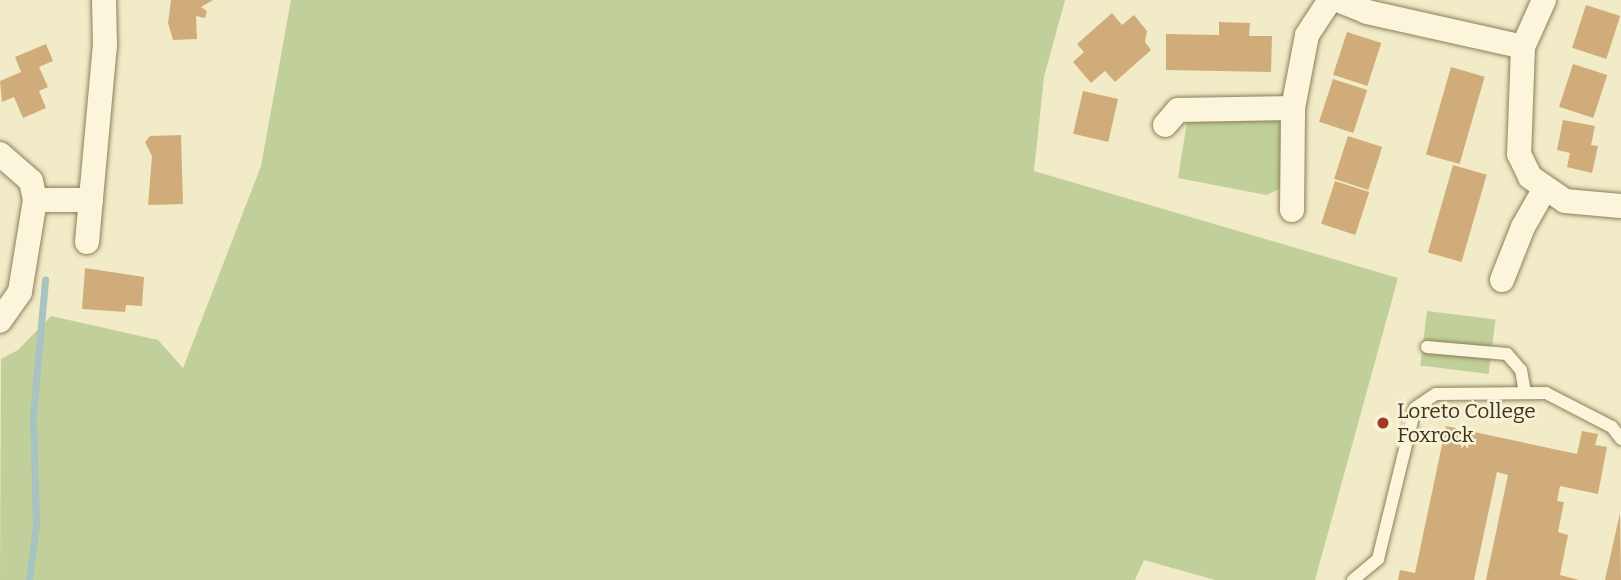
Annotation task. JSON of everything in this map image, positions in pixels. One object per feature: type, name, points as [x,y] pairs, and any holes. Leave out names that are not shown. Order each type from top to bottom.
[{"type":"street","points":[[88,242],[104,0]]},
{"type":"street","points":[[1292,210],[1293,108],[1307,35],[1330,0]]},
{"type":"street","points":[[1338,0],[1367,12],[1524,47]]},
{"type":"street","points":[[1544,0],[1524,47],[1519,154],[1530,177],[1544,190],[1565,201],[1621,206]]},
{"type":"street","points":[[1165,125],[1178,110],[1293,108]]},
{"type":"street","points":[[0,154],[31,181],[35,200],[20,292],[0,321]]},
{"type":"street","points":[[1502,280],[1526,219],[1544,190]]},
{"type":"street","points":[[35,200],[91,200]]},
{"type":"lane","points":[[1427,347],[1507,354],[1521,370],[1525,392]]},
{"type":"lane","points":[[1353,580],[1378,559],[1415,408],[1436,394],[1546,393],[1612,427],[1621,439]]},
{"type":"green space","points":[[291,0],[1065,0],[1044,77],[1034,171],[1398,278],[1315,580],[1215,580],[1144,560],[1135,580],[0,580],[1,359],[18,350],[51,316],[158,340],[183,368],[261,166]]},
{"type":"green space","points":[[1276,118],[1287,134],[1282,188],[1266,195],[1178,178],[1187,122]]},
{"type":"green space","points":[[1427,311],[1495,319],[1489,374],[1420,366]]},
{"type":"building","points":[[171,0],[213,0],[201,7],[207,11],[205,18],[196,16],[197,39],[173,40],[168,23]]},
{"type":"building","points":[[1586,5],[1620,16],[1606,59],[1572,48]]},
{"type":"building","points":[[1112,13],[1122,25],[1134,15],[1147,31],[1145,42],[1151,50],[1115,82],[1105,71],[1091,83],[1073,62],[1084,52],[1077,44]]},
{"type":"building","points":[[1219,22],[1250,23],[1249,36],[1272,36],[1271,72],[1166,70],[1166,34],[1219,35]]},
{"type":"building","points":[[1347,32],[1381,43],[1367,86],[1333,75]]},
{"type":"building","points":[[46,44],[53,61],[39,67],[48,87],[39,91],[46,108],[23,118],[14,97],[2,102],[0,81],[21,72],[15,57]]},
{"type":"building","points":[[1573,64],[1607,75],[1593,118],[1559,107]]},
{"type":"building","points":[[1451,67],[1485,77],[1460,164],[1426,154]]},
{"type":"building","points":[[1333,79],[1367,90],[1353,133],[1319,122]]},
{"type":"building","points":[[1083,91],[1118,99],[1108,142],[1073,134]]},
{"type":"building","points":[[1563,120],[1595,126],[1591,145],[1598,146],[1592,173],[1567,167],[1570,153],[1557,150]]},
{"type":"building","points":[[181,135],[183,204],[148,205],[152,156],[145,142],[150,136]]},
{"type":"building","points":[[1348,136],[1382,147],[1368,190],[1334,179]]},
{"type":"building","points":[[1453,165],[1487,175],[1462,262],[1428,252]]},
{"type":"building","points":[[1335,181],[1369,192],[1355,235],[1321,224]]},
{"type":"building","points":[[85,268],[144,277],[142,306],[126,305],[125,312],[82,309]]},
{"type":"building","points":[[1446,426],[1577,454],[1582,431],[1598,434],[1595,445],[1607,447],[1598,494],[1560,486],[1557,501],[1564,502],[1558,532],[1568,535],[1560,575],[1579,580],[1486,580],[1508,475],[1497,472],[1474,580],[1398,580],[1400,570],[1415,573]]},
{"type":"building","points":[[1620,513],[1621,580],[1605,580]]},
{"type":"waterway","points":[[29,580],[36,525],[33,415],[45,280]]},
{"type":"place","name":"Loreto College Foxrock","points":[[1383,423]]}]
